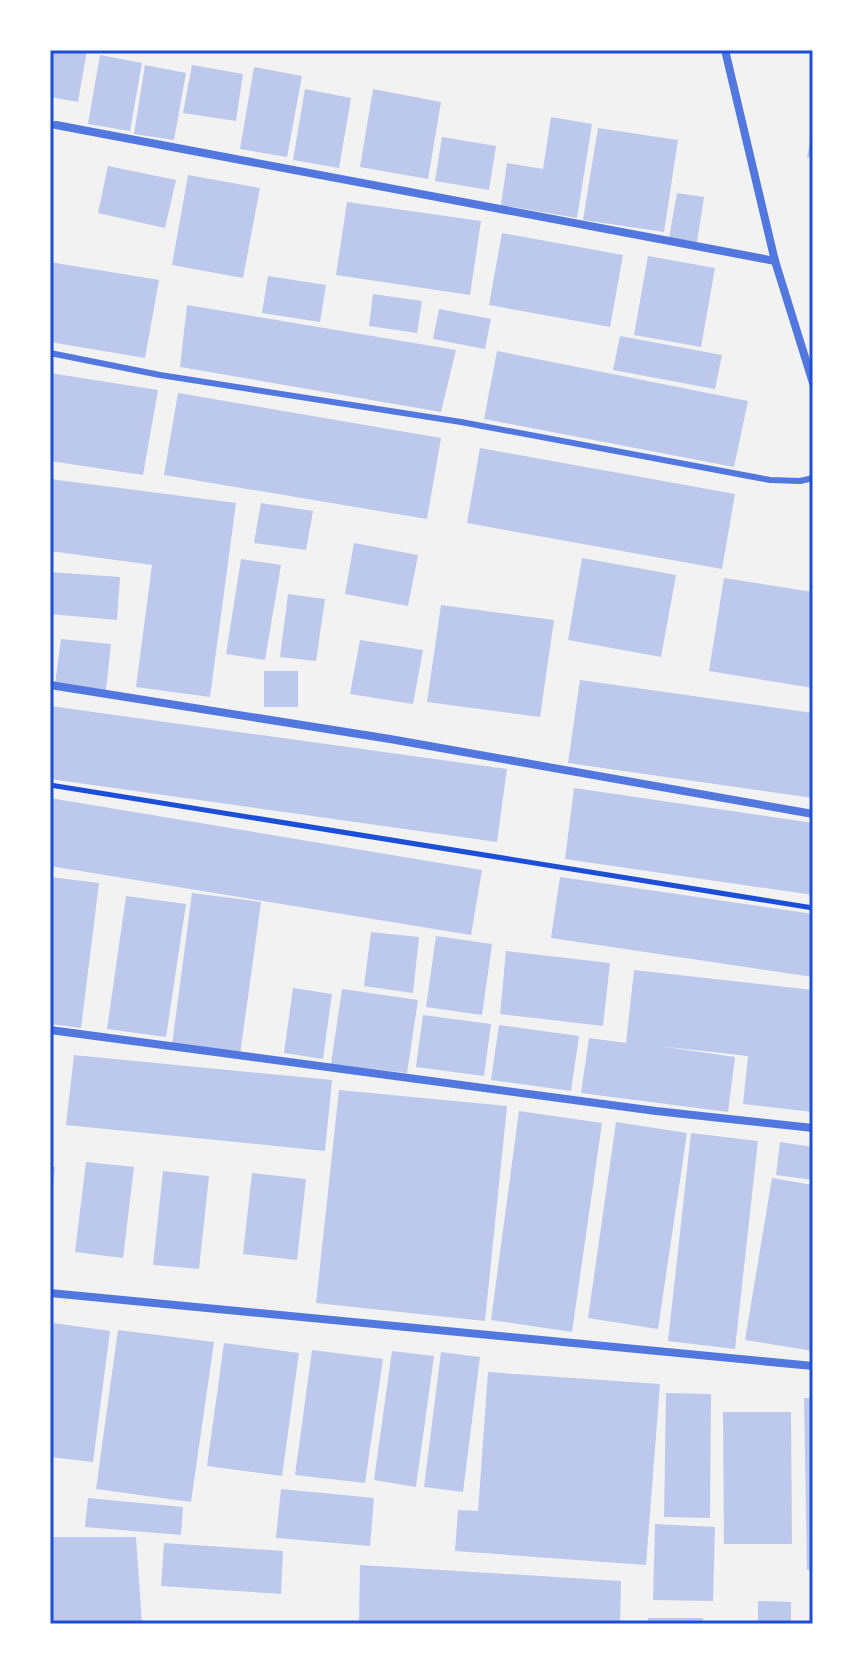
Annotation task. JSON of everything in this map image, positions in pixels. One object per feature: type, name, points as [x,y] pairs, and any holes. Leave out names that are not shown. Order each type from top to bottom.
[{"type":"street","points":[[725,50],[775,261],[813,383]]},
{"type":"street","points":[[56,125],[775,261]]},
{"type":"street","points":[[50,685],[390,739],[813,814]]},
{"type":"street","points":[[50,1030],[656,1111],[813,1128]]},
{"type":"street","points":[[50,1293],[813,1366]]},
{"type":"lane","points":[[50,353],[160,375],[461,422],[770,480],[813,478]]},
{"type":"path","points":[[50,785],[813,908]]},
{"type":"building","points":[[50,50],[87,50],[78,102],[50,97]]},
{"type":"building","points":[[100,55],[142,63],[130,131],[88,124]]},
{"type":"building","points":[[145,65],[186,73],[174,140],[134,134]]},
{"type":"building","points":[[192,65],[243,74],[236,121],[183,113]]},
{"type":"building","points":[[254,67],[302,76],[287,157],[240,149]]},
{"type":"building","points":[[305,89],[351,98],[339,168],[293,160]]},
{"type":"building","points":[[373,89],[441,102],[428,179],[360,167]]},
{"type":"building","points":[[551,117],[592,124],[577,218],[501,205],[507,163],[543,169]]},
{"type":"building","points":[[598,128],[678,140],[664,232],[583,220]]},
{"type":"building","points":[[813,132],[813,158],[807,157]]},
{"type":"building","points":[[442,137],[496,146],[489,190],[435,181]]},
{"type":"building","points":[[108,166],[176,180],[165,228],[98,213]]},
{"type":"building","points":[[188,175],[260,188],[243,278],[172,265]]},
{"type":"building","points":[[677,193],[704,197],[697,242],[669,238]]},
{"type":"building","points":[[347,202],[481,221],[470,295],[336,275]]},
{"type":"building","points":[[502,233],[623,255],[610,327],[489,305]]},
{"type":"building","points":[[648,256],[715,268],[701,347],[634,335]]},
{"type":"building","points":[[50,262],[159,280],[145,358],[50,342]]},
{"type":"building","points":[[268,276],[326,285],[320,322],[262,313]]},
{"type":"building","points":[[373,294],[422,301],[417,333],[369,326]]},
{"type":"building","points":[[187,305],[456,350],[441,412],[180,367]]},
{"type":"building","points":[[439,309],[491,319],[485,349],[433,339]]},
{"type":"building","points":[[620,336],[722,355],[715,389],[613,370]]},
{"type":"building","points":[[497,351],[748,401],[734,467],[484,419]]},
{"type":"building","points":[[50,373],[158,390],[143,475],[50,461]]},
{"type":"building","points":[[178,393],[441,438],[427,519],[164,475]]},
{"type":"building","points":[[480,448],[735,494],[722,569],[467,523]]},
{"type":"building","points":[[50,479],[236,503],[210,697],[136,687],[152,565],[50,551]]},
{"type":"building","points":[[261,503],[313,511],[306,550],[254,543]]},
{"type":"building","points":[[354,543],[418,555],[408,606],[345,594]]},
{"type":"building","points":[[582,558],[676,575],[661,657],[568,640]]},
{"type":"building","points":[[241,559],[281,565],[265,660],[226,654]]},
{"type":"building","points":[[50,572],[120,577],[117,620],[50,614]]},
{"type":"building","points":[[724,578],[813,592],[813,688],[709,671]]},
{"type":"building","points":[[288,594],[325,599],[316,661],[280,657]]},
{"type":"building","points":[[441,605],[554,620],[540,717],[427,702]]},
{"type":"building","points":[[61,639],[111,644],[106,690],[55,684]]},
{"type":"building","points":[[360,640],[423,650],[413,704],[350,694]]},
{"type":"building","points":[[264,671],[298,671],[298,707],[264,707]]},
{"type":"building","points":[[580,680],[813,713],[813,798],[568,763]]},
{"type":"building","points":[[50,706],[507,769],[497,842],[50,779]]},
{"type":"building","points":[[574,788],[813,823],[813,895],[565,859]]},
{"type":"building","points":[[50,798],[482,870],[471,935],[50,866]]},
{"type":"building","points":[[50,877],[99,883],[81,1028],[50,1024]]},
{"type":"building","points":[[560,877],[813,914],[813,977],[551,938]]},
{"type":"building","points":[[192,893],[261,902],[240,1055],[172,1045]]},
{"type":"building","points":[[126,896],[186,904],[166,1037],[107,1029]]},
{"type":"building","points":[[371,932],[419,937],[413,993],[364,986]]},
{"type":"building","points":[[436,936],[492,944],[482,1015],[426,1007]]},
{"type":"building","points":[[506,951],[610,963],[603,1026],[500,1014]]},
{"type":"building","points":[[634,970],[813,990],[813,1112],[743,1104],[748,1056],[659,1046],[735,1057],[728,1112],[581,1093],[589,1038],[626,1043]]},
{"type":"building","points":[[293,988],[332,994],[323,1059],[284,1053]]},
{"type":"building","points":[[342,989],[418,1000],[407,1073],[331,1064]]},
{"type":"building","points":[[423,1015],[491,1024],[484,1076],[416,1067]]},
{"type":"building","points":[[499,1025],[579,1036],[571,1091],[491,1080]]},
{"type":"building","points":[[74,1055],[332,1080],[325,1151],[66,1125]]},
{"type":"building","points":[[339,1090],[507,1106],[485,1321],[316,1303]]},
{"type":"building","points":[[519,1111],[602,1123],[572,1332],[491,1320]]},
{"type":"building","points":[[616,1122],[687,1133],[658,1329],[588,1318]]},
{"type":"building","points":[[691,1133],[758,1141],[735,1349],[668,1341]]},
{"type":"building","points":[[780,1142],[813,1147],[813,1180],[776,1175]]},
{"type":"building","points":[[86,1162],[134,1167],[123,1258],[75,1252]]},
{"type":"building","points":[[50,1167],[55,1167],[52,1195],[50,1195]]},
{"type":"building","points":[[163,1171],[209,1176],[199,1269],[153,1265]]},
{"type":"building","points":[[252,1173],[306,1179],[297,1260],[243,1254]]},
{"type":"building","points":[[772,1178],[813,1185],[813,1351],[745,1340]]},
{"type":"building","points":[[54,1323],[110,1331],[93,1462],[50,1457],[50,1354]]},
{"type":"building","points":[[118,1330],[214,1342],[191,1502],[96,1489]]},
{"type":"building","points":[[224,1343],[299,1353],[282,1476],[207,1466]]},
{"type":"building","points":[[312,1350],[383,1359],[365,1483],[295,1475]]},
{"type":"building","points":[[392,1351],[434,1356],[416,1487],[374,1480]]},
{"type":"building","points":[[441,1352],[480,1357],[463,1492],[424,1487]]},
{"type":"building","points":[[488,1372],[660,1384],[646,1565],[455,1551],[458,1510],[478,1511]]},
{"type":"building","points":[[666,1393],[711,1394],[710,1518],[664,1517]]},
{"type":"building","points":[[804,1398],[813,1398],[813,1570],[807,1570]]},
{"type":"building","points":[[723,1412],[791,1412],[792,1544],[724,1544]]},
{"type":"building","points":[[281,1489],[374,1498],[370,1546],[276,1538]]},
{"type":"building","points":[[88,1498],[183,1507],[181,1535],[85,1527]]},
{"type":"building","points":[[655,1524],[715,1527],[713,1601],[653,1600]]},
{"type":"building","points":[[50,1537],[136,1537],[142,1624],[50,1624]]},
{"type":"building","points":[[164,1543],[283,1551],[281,1594],[161,1586]]},
{"type":"building","points":[[360,1565],[621,1581],[620,1624],[359,1624]]},
{"type":"building","points":[[758,1601],[791,1602],[791,1624],[758,1624]]},
{"type":"building","points":[[648,1618],[703,1618],[703,1624],[648,1624]]}]
